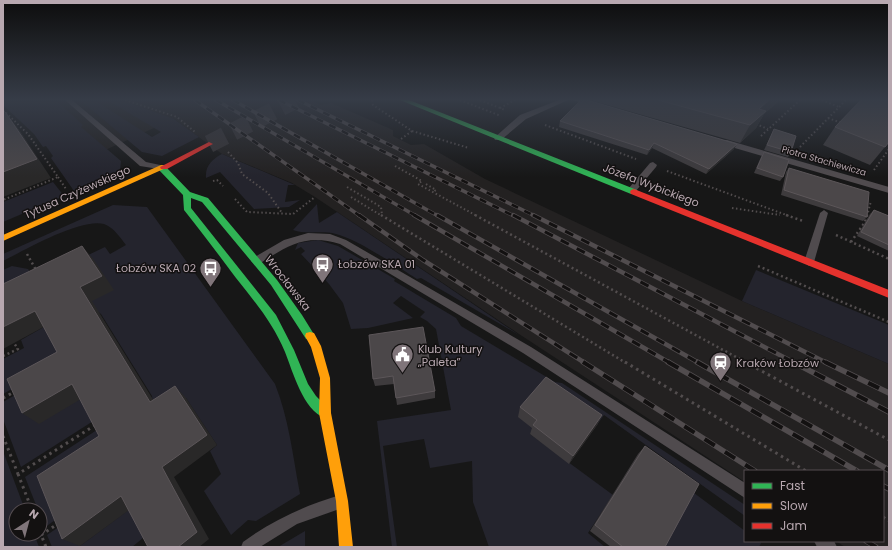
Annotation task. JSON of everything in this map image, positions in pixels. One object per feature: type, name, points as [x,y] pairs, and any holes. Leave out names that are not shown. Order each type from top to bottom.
[{"type":"street","name":"Józefa Wybickiego","points":[[467,126],[632,190],[889,294]]},
{"type":"street","points":[[162,168],[209,144]]},
{"type":"street","name":"Wrocławska","points":[[162,168],[187,194],[205,200],[298,314],[316,346],[325,378],[325,413],[342,501],[346,547]]},
{"type":"street","name":"Tytusa Czyżewskiego","points":[[3,238],[162,168]]},
{"type":"street","name":"Wrocławska","points":[[187,194],[188,208],[273,318],[289,350],[304,387],[312,400],[325,413]]},
{"type":"lane","points":[[98,126],[143,164],[162,168]]},
{"type":"lane","points":[[498,138],[513,126]]},
{"type":"lane","name":"Piotra Stachiewicza","points":[[714,139],[886,189]]},
{"type":"lane","points":[[632,190],[653,165]]},
{"type":"lane","points":[[809,262],[824,213]]},
{"type":"lane","points":[[256,261],[286,242],[306,236],[324,236],[343,242],[527,350],[744,490]]},
{"type":"lane","points":[[248,547],[277,525],[289,519],[311,510],[342,501]]},
{"type":"path","points":[[20,126],[66,189]]},
{"type":"path","points":[[401,139],[412,131],[404,126]]},
{"type":"path","points":[[546,126],[786,215]]},
{"type":"path","points":[[760,126],[768,129]]},
{"type":"path","points":[[759,138],[772,126]]},
{"type":"path","points":[[799,149],[821,126]]},
{"type":"path","points":[[16,131],[22,128]]},
{"type":"path","points":[[877,157],[881,159]]},
{"type":"path","points":[[394,166],[422,181],[418,184],[889,440]]},
{"type":"path","points":[[3,200],[58,178]]},
{"type":"path","points":[[217,180],[227,190]]},
{"type":"path","points":[[426,184],[436,190],[433,192]]},
{"type":"path","points":[[347,187],[381,207],[382,216]]},
{"type":"path","points":[[232,196],[247,212],[293,214],[315,197]]},
{"type":"path","points":[[351,197],[804,470]]},
{"type":"path","points":[[851,242],[865,222],[869,210]]},
{"type":"path","points":[[820,228],[889,259]]},
{"type":"path","points":[[27,254],[37,272]]},
{"type":"path","points":[[789,279],[889,322]]},
{"type":"path","points":[[3,356],[18,349],[14,343]]},
{"type":"path","points":[[3,398],[17,390]]},
{"type":"path","points":[[18,474],[100,422]]},
{"type":"path","points":[[3,436],[29,502]]},
{"type":"path","points":[[48,530],[63,520]]},
{"type":"shaded area","points":[[25,126],[82,126],[81,127],[121,161],[120,172],[74,191],[51,158],[53,156],[46,146],[43,147],[34,134]]},
{"type":"shaded area","points":[[55,126],[159,126],[92,156]]},
{"type":"shaded area","points":[[111,126],[134,126],[152,137],[161,132],[150,126],[183,126],[199,137],[162,156],[142,152]]},
{"type":"shaded area","points":[[183,126],[383,126],[393,130],[393,136],[411,145],[424,144],[485,179],[742,301],[889,364],[889,547],[845,547],[838,542],[884,542],[884,470],[744,470],[744,481],[519,334],[315,197],[292,183],[222,154]]},
{"type":"shaded area","points":[[222,154],[295,185],[288,185],[285,202],[300,200],[289,207],[254,209],[220,172],[206,178],[210,163]]},
{"type":"shaded area","points":[[53,182],[64,196],[3,222],[3,202]]},
{"type":"shaded area","points":[[317,204],[319,223],[337,212],[519,335],[421,278],[417,279],[377,254],[345,237],[325,232],[303,232],[293,230]]},
{"type":"shaded area","points":[[113,205],[147,207],[275,384],[280,397],[290,438],[300,494],[256,521],[248,520],[231,535],[204,491],[221,474],[210,451],[217,445],[186,398],[155,419],[152,396],[101,314],[48,274],[105,247],[110,254],[126,245],[119,236],[110,227],[104,224],[94,223],[67,230],[3,261],[3,254]]},
{"type":"shaded area","points":[[318,240],[338,246],[395,279],[394,281],[456,318],[461,326],[555,382],[562,383],[744,504],[744,515],[604,415],[597,425],[559,398],[530,434],[613,495],[588,533],[605,547],[489,547],[473,502],[472,461],[430,468],[424,439],[383,446],[397,547],[392,547],[377,421],[451,410],[436,329],[420,317],[425,312],[401,296],[393,303],[413,318],[368,328],[351,329],[343,303],[329,284],[301,254],[305,251],[301,247],[295,250],[298,243]]},
{"type":"shaded area","points":[[12,266],[28,269],[36,281],[3,305],[3,270]]},
{"type":"shaded area","points":[[756,270],[889,325],[889,364],[742,301]]},
{"type":"shaded area","points":[[49,324],[72,365],[55,365],[3,394],[3,359],[24,348],[21,340]]},
{"type":"shaded area","points":[[48,376],[86,396],[98,418],[21,467],[3,419],[3,402]]},
{"type":"shaded area","points":[[103,426],[114,446],[66,512],[48,525],[48,502],[35,502],[25,477]]},
{"type":"shaded area","points":[[3,451],[22,502],[8,502],[8,542],[37,542],[39,547],[3,547]]},
{"type":"shaded area","points":[[690,490],[744,530],[744,542],[761,543],[759,547],[660,547]]},
{"type":"shaded area","points":[[149,495],[143,538],[132,547],[52,547],[48,534],[69,520],[80,546]]},
{"type":"shaded area","points":[[305,531],[305,547],[278,547]]},
{"type":"building","points":[[3,126],[15,126],[37,159],[3,172]]},
{"type":"building","points":[[574,126],[674,126],[737,144],[709,169],[654,143],[649,150]]},
{"type":"building","points":[[836,126],[889,126],[889,142],[885,147],[835,127]]},
{"type":"building","points":[[774,129],[796,136],[791,152],[767,145]]},
{"type":"building","points":[[764,152],[789,160],[783,177],[757,168]]},
{"type":"building","points":[[789,168],[869,192],[867,217],[784,190]]},
{"type":"building","points":[[874,210],[889,216],[889,245],[861,232]]},
{"type":"building","points":[[82,246],[102,276],[80,287],[150,402],[175,386],[207,435],[162,467],[197,532],[178,547],[148,547],[121,496],[62,539],[37,476],[99,436],[72,384],[22,413],[7,379],[57,352],[35,311],[3,327],[3,284]]},
{"type":"building","name":"Klub Kultury „Paleta”","points":[[423,327],[435,391],[396,398],[393,376],[373,379],[369,335]]},
{"type":"building","points":[[546,377],[602,415],[573,456],[533,425],[537,420],[520,407]]},
{"type":"building","points":[[645,446],[699,484],[665,547],[623,547],[595,525]]},
{"type":"tunnel","points":[[209,144],[245,126]]},
{"type":"railway","points":[[232,126],[360,216]]},
{"type":"railway","points":[[260,126],[416,216]]},
{"type":"railway","points":[[278,126],[438,216]]},
{"type":"railway","points":[[331,126],[514,216]]},
{"type":"railway","points":[[350,126],[535,216]]},
{"type":"railway","points":[[359,215],[423,260],[585,363]]},
{"type":"railway","points":[[414,215],[670,363]]},
{"type":"railway","points":[[437,215],[699,363]]},
{"type":"railway","points":[[513,215],[795,363]]},
{"type":"railway","points":[[535,216],[825,362]]},
{"type":"railway","points":[[583,362],[753,470]]},
{"type":"railway","points":[[668,362],[855,470]]},
{"type":"railway","points":[[697,362],[889,470]]},
{"type":"railway","points":[[793,362],[889,412]]},
{"type":"railway","points":[[825,362],[889,393]]},
{"type":"railway","points":[[884,486],[889,489]]},
{"type":"railway","points":[[868,542],[876,547]]},
{"type":"traffic: fast","points":[[467,126],[634,192]]},
{"type":"traffic: fast","points":[[162,168],[187,194],[205,200],[274,283],[287,300],[310,336]]},
{"type":"traffic: fast","points":[[187,194],[187,208],[273,318],[289,350],[304,387],[312,400],[325,413]]},
{"type":"traffic: slow","points":[[3,238],[164,167]]},
{"type":"traffic: slow","points":[[310,336],[316,346],[325,378],[325,413],[342,501],[346,547]]},
{"type":"traffic: jam","points":[[164,167],[209,144]]},
{"type":"traffic: jam","points":[[634,192],[889,294]]},
{"type":"place","name":"Łobzów SKA 01","points":[[322,284]]},
{"type":"place","name":"Łobzów SKA 02","points":[[211,288]]},
{"type":"place","name":"Klub Kultury „Paleta”","points":[[402,374]]},
{"type":"place","name":"Kraków Łobzów","points":[[720,382]]}]
